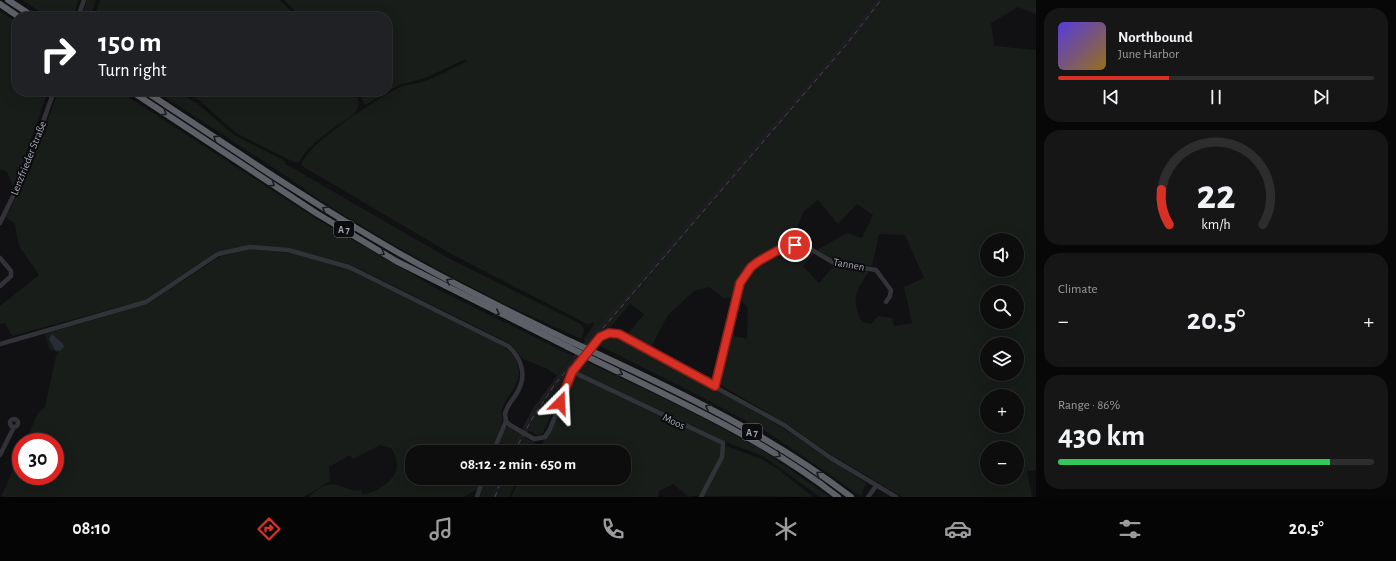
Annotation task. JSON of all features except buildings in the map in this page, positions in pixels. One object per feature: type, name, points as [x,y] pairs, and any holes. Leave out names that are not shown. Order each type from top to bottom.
[{"type":"highway","points":[[8,0],[26,12]]},
{"type":"highway","points":[[0,4],[12,12]]},
{"type":"highway","name":"A 7","points":[[139,96],[303,204],[396,261],[568,348],[687,405],[760,445],[838,497]]},
{"type":"highway","name":"A 7","points":[[153,96],[314,202],[397,252],[447,280],[690,398],[764,438],[851,497]]},
{"type":"street","points":[[80,12],[84,0]]},
{"type":"street","name":"Lenzfrieder Straße","points":[[0,223],[27,167],[52,96]]},
{"type":"street","name":"Tannen","points":[[715,386],[740,283],[751,267],[784,247],[795,245],[807,247],[834,263],[872,268],[881,275],[891,290],[890,296],[886,302]]},
{"type":"street","points":[[0,344],[146,302],[218,254],[250,247],[288,250],[332,261],[366,274],[508,346],[521,363],[522,374],[519,389],[506,410],[506,421],[495,445]]},
{"type":"street","points":[[0,258],[11,271],[11,276],[0,286]]},
{"type":"street","points":[[506,421],[510,425],[534,439],[545,436],[550,429],[572,372],[600,337],[609,333],[619,334],[784,425],[831,458],[896,497]]},
{"type":"street","name":"Moos","points":[[572,372],[723,443],[722,457],[701,497]]},
{"type":"street","points":[[0,455],[14,427]]},
{"type":"street","points":[[477,497],[481,485]]},
{"type":"street","points":[[868,497],[876,486]]},
{"type":"shaded area","points":[[22,0],[78,0],[75,12],[40,12]]},
{"type":"shaded area","points":[[87,0],[96,0],[92,12],[83,12]]},
{"type":"shaded area","points":[[100,0],[280,0],[292,12],[96,12]]},
{"type":"shaded area","points":[[284,0],[876,0],[843,42],[586,341],[583,340],[595,323],[587,324],[453,255],[302,166],[305,158],[327,135],[375,101],[384,96],[392,96],[392,91],[398,88],[430,79],[467,61],[466,59],[425,78],[399,85],[392,89],[392,12],[296,12]]},
{"type":"shaded area","points":[[876,0],[884,0],[849,46],[578,359],[546,401],[520,445],[513,445],[534,407],[608,313],[843,42]]},
{"type":"shaded area","points":[[884,0],[1036,0],[1036,14],[1018,7],[991,23],[994,46],[1036,50],[1036,470],[1027,471],[1032,497],[902,497],[832,455],[785,423],[719,384],[718,382],[729,335],[747,339],[748,309],[737,295],[742,284],[757,264],[779,251],[791,248],[803,249],[815,253],[803,266],[819,283],[834,265],[870,270],[861,283],[856,295],[856,307],[862,322],[871,324],[878,316],[892,318],[894,326],[912,323],[904,287],[924,278],[905,235],[879,234],[872,266],[832,260],[817,250],[847,233],[862,238],[873,215],[857,204],[838,224],[818,200],[803,212],[793,239],[794,243],[774,251],[756,262],[742,277],[734,297],[724,298],[709,287],[694,291],[668,315],[651,347],[627,335],[644,314],[630,304],[609,329],[613,331],[610,337],[618,337],[714,388],[783,428],[866,483],[861,496],[767,432],[694,393],[598,345],[591,344],[849,46]]},
{"type":"shaded area","points":[[0,11],[12,19],[12,96],[46,96],[13,187],[7,172],[0,169]]},
{"type":"shaded area","points":[[56,96],[127,96],[315,218],[441,291],[573,356],[557,376],[548,369],[523,359],[510,344],[497,337],[349,264],[287,248],[250,245],[217,252],[145,300],[12,336],[5,323],[0,324],[0,306],[39,275],[19,246],[15,224],[6,217],[31,168]]},
{"type":"shaded area","points":[[164,96],[185,96],[198,104],[234,135],[287,162],[284,163],[450,259],[579,323],[584,330],[581,339],[513,308],[448,275],[385,240],[321,201],[289,178]]},
{"type":"shaded area","points":[[192,96],[357,96],[358,105],[357,110],[353,115],[316,142],[299,162],[296,163],[236,133]]},
{"type":"shaded area","points":[[361,96],[380,96],[367,104],[364,104]]},
{"type":"shaded area","points":[[250,249],[300,255],[325,261],[349,269],[494,340],[507,350],[516,360],[519,372],[514,388],[504,404],[500,427],[494,445],[405,445],[405,485],[479,485],[478,489],[463,497],[308,497],[319,488],[332,484],[354,490],[361,489],[363,495],[379,489],[386,484],[392,479],[395,472],[397,465],[396,457],[391,448],[380,445],[352,459],[350,455],[329,467],[330,481],[304,497],[1,497],[12,472],[12,485],[64,485],[64,433],[29,433],[38,413],[45,407],[56,356],[59,353],[49,349],[45,334],[147,304],[219,257]]},
{"type":"shaded area","points":[[52,334],[63,344],[64,347],[60,351],[55,350],[49,339]]},
{"type":"shaded area","points":[[578,359],[568,376],[543,433],[537,435],[528,430],[546,401]]},
{"type":"shaded area","points":[[585,361],[684,408],[759,448],[830,497],[820,497],[763,456],[723,441],[578,373],[577,370]]},
{"type":"shaded area","points":[[575,376],[582,377],[719,443],[720,454],[711,477],[701,495],[689,497],[673,484],[659,491],[658,497],[511,497],[517,485],[631,485],[631,445],[541,445],[547,436]]},
{"type":"shaded area","points":[[506,426],[519,433],[513,445],[497,445]]},
{"type":"shaded area","points":[[524,437],[536,444],[536,445],[520,445]]},
{"type":"shaded area","points":[[726,446],[762,459],[778,469],[813,497],[704,496]]},
{"type":"shaded area","points":[[483,485],[495,485],[490,497],[480,497]]},
{"type":"shaded area","points":[[495,485],[502,485],[497,497],[490,497]]},
{"type":"shaded area","points":[[502,485],[515,485],[509,497],[497,497]]},
{"type":"railway","points":[[518,445],[533,417],[555,384],[846,45],[881,0]]},
{"type":"railway","points":[[495,497],[499,485]]},
{"type":"route","points":[[560,403],[572,372],[600,337],[609,333],[619,334],[715,386],[736,293],[744,275],[751,267],[769,255],[784,247],[795,245]]}]
